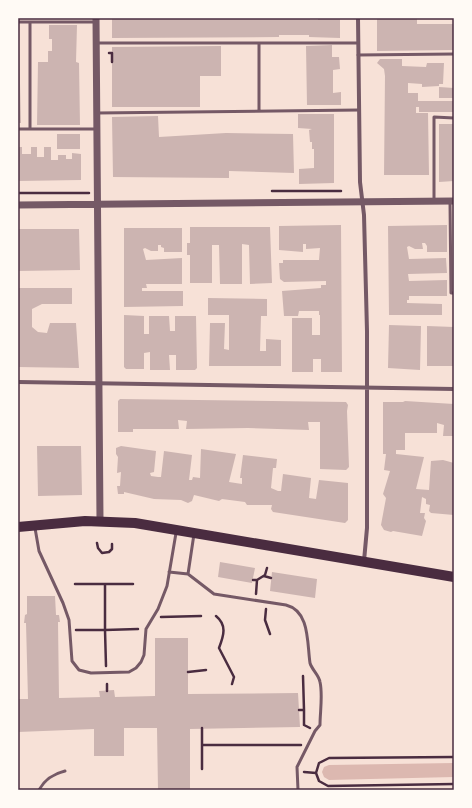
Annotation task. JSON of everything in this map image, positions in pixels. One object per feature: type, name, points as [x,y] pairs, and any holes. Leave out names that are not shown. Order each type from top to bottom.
[{"type":"main road","points":[[18,527],[100,520],[135,522],[454,577]]},
{"type":"street","points":[[358,18],[360,182],[362,202],[366,388],[367,528],[364,561]]},
{"type":"street","points":[[96,20],[100,520]]},
{"type":"street","points":[[18,205],[452,201]]},
{"type":"street","points":[[18,382],[454,389]]},
{"type":"lane","points":[[18,22],[96,20]]},
{"type":"lane","points":[[30,22],[30,129]]},
{"type":"lane","points":[[96,43],[358,43]]},
{"type":"lane","points":[[258,43],[259,110]]},
{"type":"lane","points":[[358,54],[454,54]]},
{"type":"lane","points":[[96,112],[359,110]]},
{"type":"lane","points":[[434,201],[434,118],[454,118]]},
{"type":"lane","points":[[18,129],[97,129]]},
{"type":"lane","points":[[452,201],[451,293],[454,293]]},
{"type":"lane","points":[[34,525],[39,551],[63,603],[69,620],[72,661],[76,668],[83,672],[125,672],[133,670],[139,666],[144,655],[146,629],[161,602],[170,572],[176,529]]},
{"type":"lane","points":[[188,574],[194,532]]},
{"type":"lane","points":[[170,572],[188,574],[214,594],[286,605],[296,609],[301,614],[307,635],[310,664],[320,681],[320,725],[315,731],[297,767],[298,790]]},
{"type":"lane","points":[[39,790],[43,783],[52,775],[65,771]]},
{"type":"path","points":[[110,53],[112,53],[112,62]]},
{"type":"path","points":[[18,193],[83,193]]},
{"type":"path","points":[[97,543],[98,548],[102,552],[109,552],[112,549],[112,544]]},
{"type":"path","points":[[253,580],[257,580],[264,576],[267,568]]},
{"type":"path","points":[[264,576],[271,578]]},
{"type":"path","points":[[256,591],[257,580]]},
{"type":"path","points":[[75,584],[133,584]]},
{"type":"path","points":[[105,584],[106,666]]},
{"type":"path","points":[[266,609],[265,620],[270,634]]},
{"type":"path","points":[[158,618],[169,616],[201,616]]},
{"type":"path","points":[[216,616],[222,621],[225,633],[219,648],[234,677],[232,684]]},
{"type":"path","points":[[75,626],[75,637]]},
{"type":"path","points":[[75,630],[141,629],[139,634]]},
{"type":"path","points":[[99,666],[112,666]]},
{"type":"path","points":[[188,672],[206,670]]},
{"type":"path","points":[[303,676],[304,724]]},
{"type":"path","points":[[107,684],[107,691]]},
{"type":"path","points":[[299,710],[304,710]]},
{"type":"path","points":[[202,728],[202,769]]},
{"type":"path","points":[[202,745],[300,744]]},
{"type":"path","points":[[454,757],[329,758],[320,763],[316,772],[319,781],[328,786],[454,784]]},
{"type":"path","points":[[305,772],[316,772]]},
{"type":"shaded area","points":[[454,763],[454,777],[329,780],[324,777],[322,772],[324,767],[329,765]]},
{"type":"building","points":[[112,18],[310,18],[310,20],[318,20],[318,18],[340,18],[340,38],[309,37],[309,35],[279,35],[279,37],[112,38]]},
{"type":"building","points":[[377,18],[417,18],[417,24],[454,24],[454,50],[377,51]]},
{"type":"building","points":[[49,25],[77,25],[76,62],[79,63],[80,125],[37,125],[38,62],[48,62],[48,51],[52,51],[52,39],[49,39]]},
{"type":"building","points":[[19,44],[21,123],[18,123]]},
{"type":"building","points":[[332,45],[332,57],[339,57],[340,69],[333,70],[333,93],[341,92],[341,105],[307,105],[306,46]]},
{"type":"building","points":[[221,46],[221,76],[200,76],[200,107],[112,107],[112,47]]},
{"type":"building","points":[[380,59],[402,59],[402,66],[426,67],[427,63],[444,63],[443,84],[439,84],[439,86],[422,87],[422,84],[408,83],[408,93],[418,93],[418,101],[454,101],[454,112],[419,112],[419,107],[416,107],[416,113],[428,113],[429,175],[384,175],[385,76],[384,69],[377,63]]},
{"type":"building","points":[[439,87],[454,88],[454,98],[439,98]]},
{"type":"building","points":[[298,114],[334,114],[334,183],[299,184],[299,169],[314,168],[314,149],[312,149],[312,142],[310,142],[309,130],[312,129],[298,128]]},
{"type":"building","points":[[158,116],[159,137],[226,133],[293,134],[294,173],[229,171],[229,178],[113,177],[112,117]]},
{"type":"building","points":[[439,124],[454,124],[454,181],[439,182]]},
{"type":"building","points":[[57,134],[80,134],[80,149],[57,149]]},
{"type":"building","points":[[18,147],[22,147],[22,154],[31,154],[31,147],[37,147],[37,157],[44,157],[44,147],[51,147],[51,160],[58,160],[58,155],[66,155],[66,159],[72,159],[72,153],[81,154],[81,180],[18,181]]},
{"type":"building","points":[[341,225],[342,372],[321,372],[321,359],[313,359],[313,372],[292,372],[292,318],[312,318],[312,335],[320,335],[320,315],[319,311],[299,311],[298,316],[284,316],[282,291],[321,288],[321,285],[326,285],[326,281],[284,282],[280,279],[279,263],[283,263],[283,260],[319,260],[320,248],[306,249],[306,244],[303,244],[303,252],[279,250],[279,226]]},
{"type":"building","points":[[447,225],[447,252],[427,252],[427,246],[425,243],[422,243],[423,249],[415,249],[409,246],[407,247],[409,259],[446,258],[447,273],[408,274],[409,281],[447,280],[447,296],[409,296],[409,300],[407,300],[407,303],[442,304],[442,315],[389,315],[388,226]]},
{"type":"building","points":[[190,227],[270,227],[272,283],[250,284],[249,245],[242,244],[242,284],[220,284],[219,245],[212,245],[212,283],[190,283],[190,255],[187,255],[187,243],[190,243]]},
{"type":"building","points":[[124,228],[182,228],[182,252],[164,252],[164,248],[161,247],[161,245],[158,245],[158,251],[151,251],[145,248],[143,249],[146,260],[182,258],[182,284],[146,284],[147,288],[142,288],[142,291],[183,291],[183,306],[124,307]]},
{"type":"building","points":[[18,229],[79,229],[80,270],[18,271]]},
{"type":"building","points":[[18,288],[72,288],[72,304],[42,304],[32,309],[32,327],[38,332],[47,333],[50,323],[76,323],[79,368],[18,367]]},
{"type":"building","points":[[208,298],[267,299],[267,316],[261,316],[260,351],[266,351],[266,339],[281,340],[281,366],[209,366],[210,323],[225,323],[224,349],[229,350],[229,315],[208,315]]},
{"type":"building","points":[[124,315],[144,316],[144,334],[149,334],[149,316],[169,316],[170,331],[175,331],[175,316],[196,316],[197,368],[195,370],[176,370],[176,355],[169,355],[170,370],[150,370],[150,352],[144,353],[144,369],[126,369],[124,367]]},
{"type":"building","points":[[389,325],[421,326],[420,370],[388,368]]},
{"type":"building","points":[[427,326],[454,327],[454,366],[427,366]]},
{"type":"building","points":[[120,399],[346,402],[348,405],[349,467],[346,470],[320,469],[320,422],[308,422],[309,430],[248,428],[186,429],[187,421],[178,420],[179,429],[133,429],[133,432],[118,432],[118,401]]},
{"type":"building","points":[[405,401],[454,404],[454,436],[443,436],[444,425],[437,423],[437,433],[405,433],[405,450],[396,450],[396,454],[424,457],[416,489],[429,490],[431,461],[443,460],[454,463],[454,515],[431,513],[429,511],[430,505],[426,504],[426,499],[422,497],[420,513],[425,513],[424,518],[426,521],[422,536],[393,531],[391,532],[384,530],[381,525],[386,498],[383,494],[390,471],[384,470],[386,454],[383,454],[383,402]]},
{"type":"building","points":[[37,446],[81,446],[82,495],[38,496]]},
{"type":"building","points":[[121,446],[156,451],[154,472],[150,473],[151,476],[158,477],[161,477],[164,451],[192,455],[189,480],[192,480],[193,477],[200,478],[201,449],[236,454],[229,482],[242,484],[242,478],[240,478],[243,455],[277,459],[276,468],[273,468],[271,488],[278,491],[281,491],[283,474],[311,478],[309,498],[316,499],[319,480],[348,483],[348,520],[345,523],[273,512],[271,509],[272,505],[247,505],[245,502],[222,499],[219,501],[194,495],[192,501],[188,503],[181,500],[154,499],[124,492],[124,494],[118,494],[117,486],[120,486],[121,472],[117,473],[118,457],[116,454],[116,448]]},
{"type":"building","points":[[220,562],[255,568],[252,583],[218,577]]},
{"type":"building","points":[[272,572],[317,579],[315,598],[270,591]]},
{"type":"building","points":[[27,596],[55,596],[56,615],[59,615],[60,622],[58,622],[59,698],[100,697],[99,691],[114,690],[115,697],[155,696],[155,638],[188,638],[188,694],[298,693],[300,727],[190,729],[190,790],[158,790],[157,728],[124,728],[124,756],[94,756],[94,729],[18,732],[18,699],[28,699],[26,623],[24,623],[25,615],[27,614]]}]
